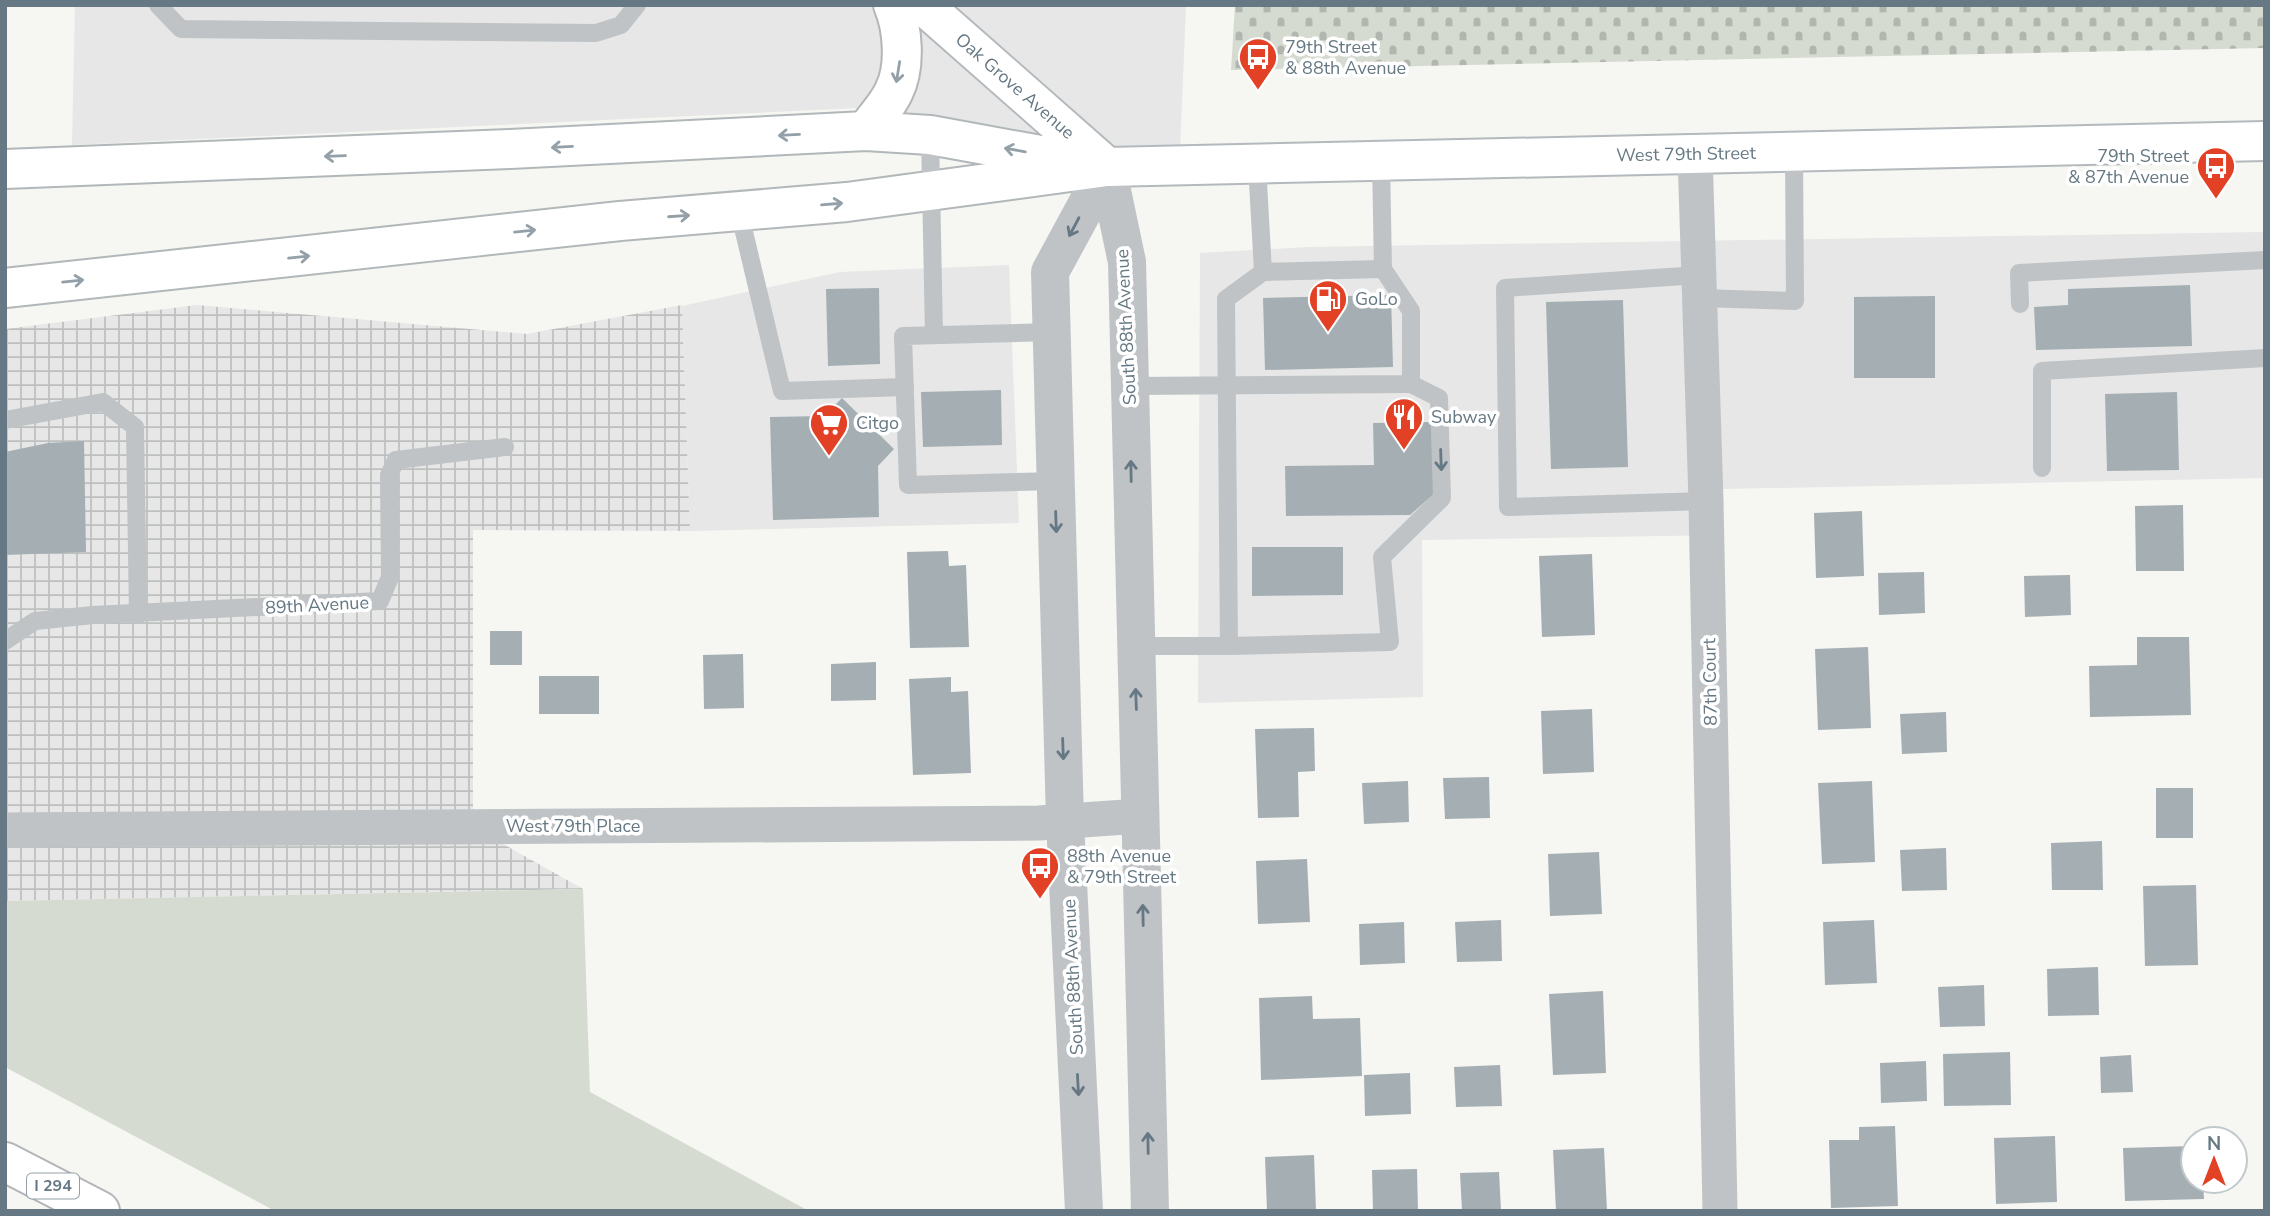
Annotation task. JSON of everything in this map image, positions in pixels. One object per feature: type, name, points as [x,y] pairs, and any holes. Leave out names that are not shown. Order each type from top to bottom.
[{"type":"main road","points":[[866,131],[895,90],[900,65],[901,23],[893,5]]},
{"type":"main road","name":"Oak Grove Avenue","points":[[923,5],[1107,167]]},
{"type":"main road","points":[[5,169],[510,149],[866,131],[930,135],[1107,167]]},
{"type":"main road","name":"West 79th Street","points":[[1107,167],[2265,141]]},
{"type":"main road","points":[[5,288],[620,220],[739,211],[930,191],[1107,167]]},
{"type":"main road","name":"I 294","points":[[5,1162],[100,1211]]},
{"type":"street","name":"87th Court","points":[[1695,154],[1706,502],[1720,1211]]},
{"type":"street","name":"South 88th Avenue","points":[[1084,1211],[1065,821],[1050,272],[1107,167]]},
{"type":"street","name":"South 88th Avenue","points":[[1107,167],[1127,262],[1134,646],[1150,1211]]},
{"type":"street","name":"West 79th Place","points":[[5,830],[1065,821],[1140,816]]},
{"type":"lane","points":[[158,5],[181,29],[596,33],[621,25],[638,5]]},
{"type":"lane","points":[[930,135],[934,335]]},
{"type":"lane","points":[[1706,502],[1508,507],[1505,288],[1699,286],[1795,301],[1794,151]]},
{"type":"lane","points":[[1381,161],[1383,269],[1411,311],[1411,384]]},
{"type":"lane","points":[[1257,164],[1263,272]]},
{"type":"lane","points":[[739,211],[782,391],[905,387]]},
{"type":"lane","points":[[2021,304],[2020,273],[2265,260]]},
{"type":"lane","points":[[1229,646],[1226,299],[1263,272],[1383,269]]},
{"type":"lane","points":[[1052,332],[904,336],[905,387],[908,485],[1055,481]]},
{"type":"lane","points":[[2042,468],[2042,371],[2265,358]]},
{"type":"lane","points":[[1130,386],[1411,384],[1439,398],[1442,498],[1382,557],[1390,642],[1134,646]]},
{"type":"lane","points":[[5,420],[103,402],[135,427],[138,614]]},
{"type":"lane","name":"89th Avenue","points":[[5,641],[34,621],[380,601],[390,577],[389,475],[396,460],[505,447]]},
{"type":"shaded area","points":[[75,5],[905,5],[1063,143],[858,108],[72,145]]},
{"type":"shaded area","points":[[951,5],[1186,5],[1180,151],[1119,153]]},
{"type":"shaded area","points":[[2265,232],[2265,478],[1723,489],[1723,535],[1422,540],[1423,697],[1198,703],[1200,253],[1309,247]]},
{"type":"shaded area","points":[[1009,265],[1019,523],[690,531],[682,306],[840,272]]},
{"type":"shaded area","points":[[197,305],[527,334],[682,305],[690,531],[473,530],[473,827],[583,889],[5,901],[5,329]]},
{"type":"green space","points":[[1235,5],[2265,5],[2265,48],[1231,70]]},
{"type":"green space","points":[[583,889],[590,1092],[809,1211],[275,1211],[5,1067],[5,901]]},
{"type":"building","points":[[2190,285],[2192,346],[2036,350],[2034,307],[2068,305],[2068,289]]},
{"type":"building","name":"Citgo","points":[[879,288],[880,364],[828,366],[826,289]]},
{"type":"building","name":"GoLo","points":[[1391,295],[1393,367],[1265,370],[1263,298]]},
{"type":"building","points":[[1935,296],[1935,378],[1854,378],[1854,297]]},
{"type":"building","points":[[1623,300],[1628,467],[1551,469],[1546,302]]},
{"type":"building","name":"Citgo","points":[[1001,390],[1002,445],[923,447],[921,392]]},
{"type":"building","points":[[2177,392],[2179,470],[2107,471],[2105,394]]},
{"type":"building","name":"Citgo","points":[[842,398],[894,449],[878,466],[879,517],[773,520],[770,417],[824,416]]},
{"type":"building","points":[[1432,422],[1434,494],[1410,515],[1286,516],[1285,466],[1374,465],[1373,423]]},
{"type":"building","points":[[84,441],[86,552],[5,555],[5,452],[48,443]]},
{"type":"building","points":[[2183,505],[2184,571],[2136,571],[2135,506]]},
{"type":"building","points":[[1862,511],[1864,576],[1816,578],[1814,513]]},
{"type":"building","points":[[1252,547],[1343,547],[1343,595],[1252,596]]},
{"type":"building","points":[[948,551],[949,566],[966,565],[969,647],[910,648],[907,552]]},
{"type":"building","points":[[1592,554],[1595,635],[1542,637],[1539,556]]},
{"type":"building","points":[[1924,572],[1925,613],[1879,615],[1878,573]]},
{"type":"building","points":[[2070,575],[2071,615],[2025,617],[2024,576]]},
{"type":"building","points":[[490,631],[522,631],[522,665],[490,665]]},
{"type":"building","points":[[2137,637],[2189,637],[2191,715],[2090,717],[2089,666],[2137,665]]},
{"type":"building","points":[[1868,647],[1871,728],[1818,730],[1815,649]]},
{"type":"building","points":[[743,654],[744,708],[704,709],[703,655]]},
{"type":"building","points":[[876,662],[876,700],[831,701],[831,664]]},
{"type":"building","points":[[539,676],[599,676],[599,714],[539,714]]},
{"type":"building","points":[[951,677],[951,692],[968,691],[971,773],[913,775],[909,679]]},
{"type":"building","points":[[1592,709],[1594,772],[1543,774],[1541,711]]},
{"type":"building","points":[[1946,712],[1947,752],[1902,754],[1900,714]]},
{"type":"building","points":[[1314,728],[1315,771],[1298,772],[1299,817],[1258,818],[1255,729]]},
{"type":"building","points":[[1489,777],[1490,818],[1445,819],[1443,778]]},
{"type":"building","points":[[1408,781],[1409,822],[1364,824],[1362,783]]},
{"type":"building","points":[[1872,781],[1875,862],[1822,864],[1818,783]]},
{"type":"building","points":[[2156,788],[2193,788],[2193,838],[2156,838]]},
{"type":"building","points":[[2102,841],[2103,890],[2052,890],[2051,843]]},
{"type":"building","points":[[1946,848],[1947,890],[1902,891],[1900,850]]},
{"type":"building","points":[[1599,852],[1602,914],[1550,916],[1548,854]]},
{"type":"building","points":[[1307,859],[1310,922],[1258,924],[1256,861]]},
{"type":"building","points":[[2196,885],[2198,965],[2145,966],[2143,886]]},
{"type":"building","points":[[1501,920],[1502,961],[1457,962],[1455,922]]},
{"type":"building","points":[[1874,920],[1877,983],[1825,985],[1823,922]]},
{"type":"building","points":[[1404,922],[1405,963],[1360,965],[1359,924]]},
{"type":"building","points":[[2098,967],[2099,1015],[2048,1016],[2047,969]]},
{"type":"building","points":[[1984,985],[1985,1026],[1940,1027],[1938,987]]},
{"type":"building","points":[[1603,991],[1606,1073],[1553,1075],[1549,994]]},
{"type":"building","points":[[1312,996],[1313,1019],[1360,1018],[1362,1076],[1261,1080],[1259,998]]},
{"type":"building","points":[[2010,1052],[2011,1105],[1944,1106],[1943,1054]]},
{"type":"building","points":[[2131,1055],[2133,1092],[2101,1093],[2100,1057]]},
{"type":"building","points":[[1926,1061],[1927,1101],[1881,1103],[1880,1063]]},
{"type":"building","points":[[1500,1065],[1502,1106],[1456,1107],[1454,1067]]},
{"type":"building","points":[[1410,1073],[1411,1114],[1365,1116],[1364,1075]]},
{"type":"building","points":[[1895,1126],[1898,1206],[1831,1208],[1829,1140],[1859,1140],[1859,1127]]},
{"type":"building","points":[[2055,1136],[2057,1202],[1996,1204],[1994,1138]]},
{"type":"building","points":[[2179,1146],[2179,1195],[2204,1195],[2204,1199],[2125,1201],[2123,1148]]},
{"type":"building","points":[[1604,1148],[1607,1211],[1556,1211],[1553,1150]]},
{"type":"building","points":[[1314,1155],[1316,1211],[1267,1211],[1265,1157]]},
{"type":"building","points":[[1417,1169],[1418,1211],[1373,1211],[1372,1170]]},
{"type":"building","points":[[1499,1172],[1501,1211],[1462,1211],[1460,1173]]},
{"type":"place","name":"79th Street & 88th Avenue","points":[[1258,91]]},
{"type":"place","name":"79th Street & 87th Avenue","points":[[2216,200]]},
{"type":"place","name":"GoLo","points":[[1328,333]]},
{"type":"place","name":"Subway","points":[[1404,451]]},
{"type":"place","name":"Citgo","points":[[829,457]]},
{"type":"place","name":"88th Avenue & 79th Street","points":[[1040,900]]}]
